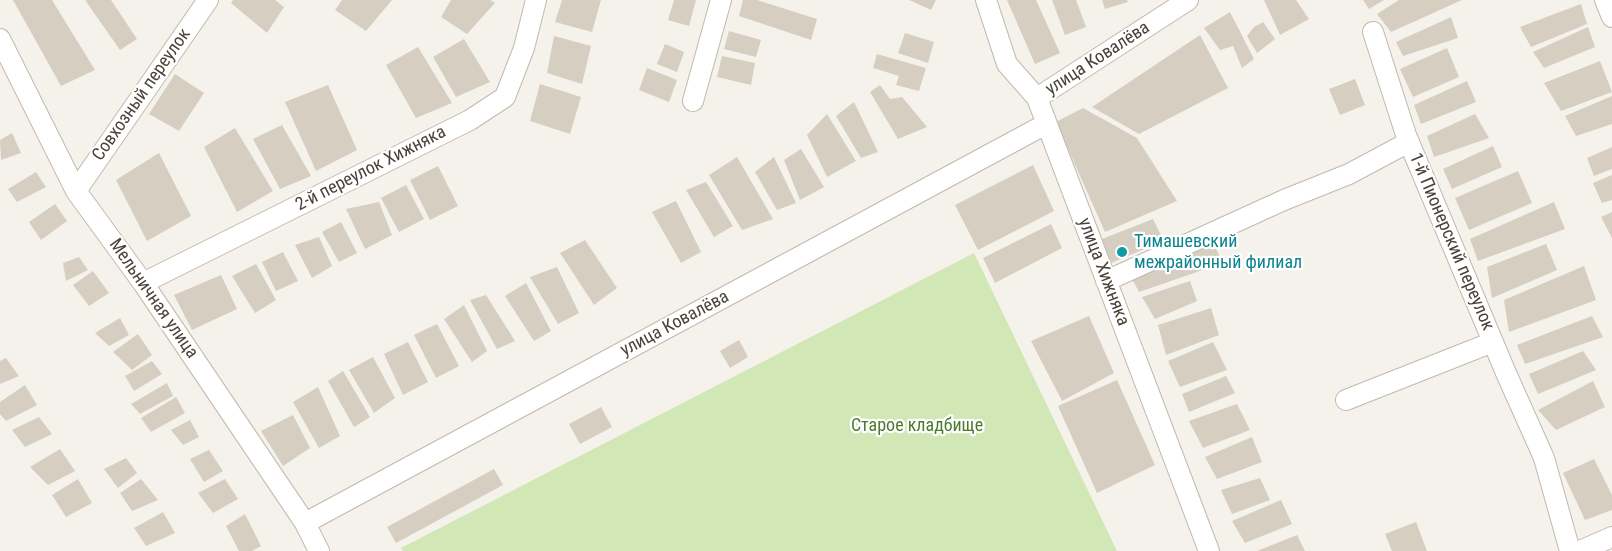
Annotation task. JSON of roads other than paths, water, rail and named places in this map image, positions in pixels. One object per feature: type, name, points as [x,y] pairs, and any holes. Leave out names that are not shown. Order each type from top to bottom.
[{"type":"street","name":"Совхозный переулок","points":[[76,191],[208,0]]},
{"type":"street","name":"2-й переулок Хижняка","points":[[143,283],[470,120],[505,97],[524,48],[536,0]]},
{"type":"street","points":[[693,101],[721,0]]},
{"type":"street","name":"улица Хижняка","points":[[986,0],[1007,64],[1037,98],[1209,551]]},
{"type":"street","name":"улица Ковалёва","points":[[1037,98],[1188,0]]},
{"type":"street","points":[[1605,0],[1612,17]]},
{"type":"street","name":"1-й Пионерский переулок","points":[[1373,32],[1409,142],[1492,342],[1544,458],[1570,551]]},
{"type":"street","name":"Мельничная улица","points":[[0,39],[76,191],[143,283],[305,523],[319,551]]},
{"type":"street","name":"улица Ковалёва","points":[[305,523],[1046,124]]},
{"type":"street","name":"1-й Пионерский переулок","points":[[1106,280],[1284,200],[1349,174],[1409,142]]},
{"type":"street","name":"1-й Пионерский переулок","points":[[1346,400],[1492,342]]},
{"type":"street","points":[[1580,551],[1612,537]]},
{"type":"place","name":"Тимашевский межрайонный филиал","points":[[1122,252]]},
{"type":"park label","name":"Старое кладбище","points":[[917,426]]}]
